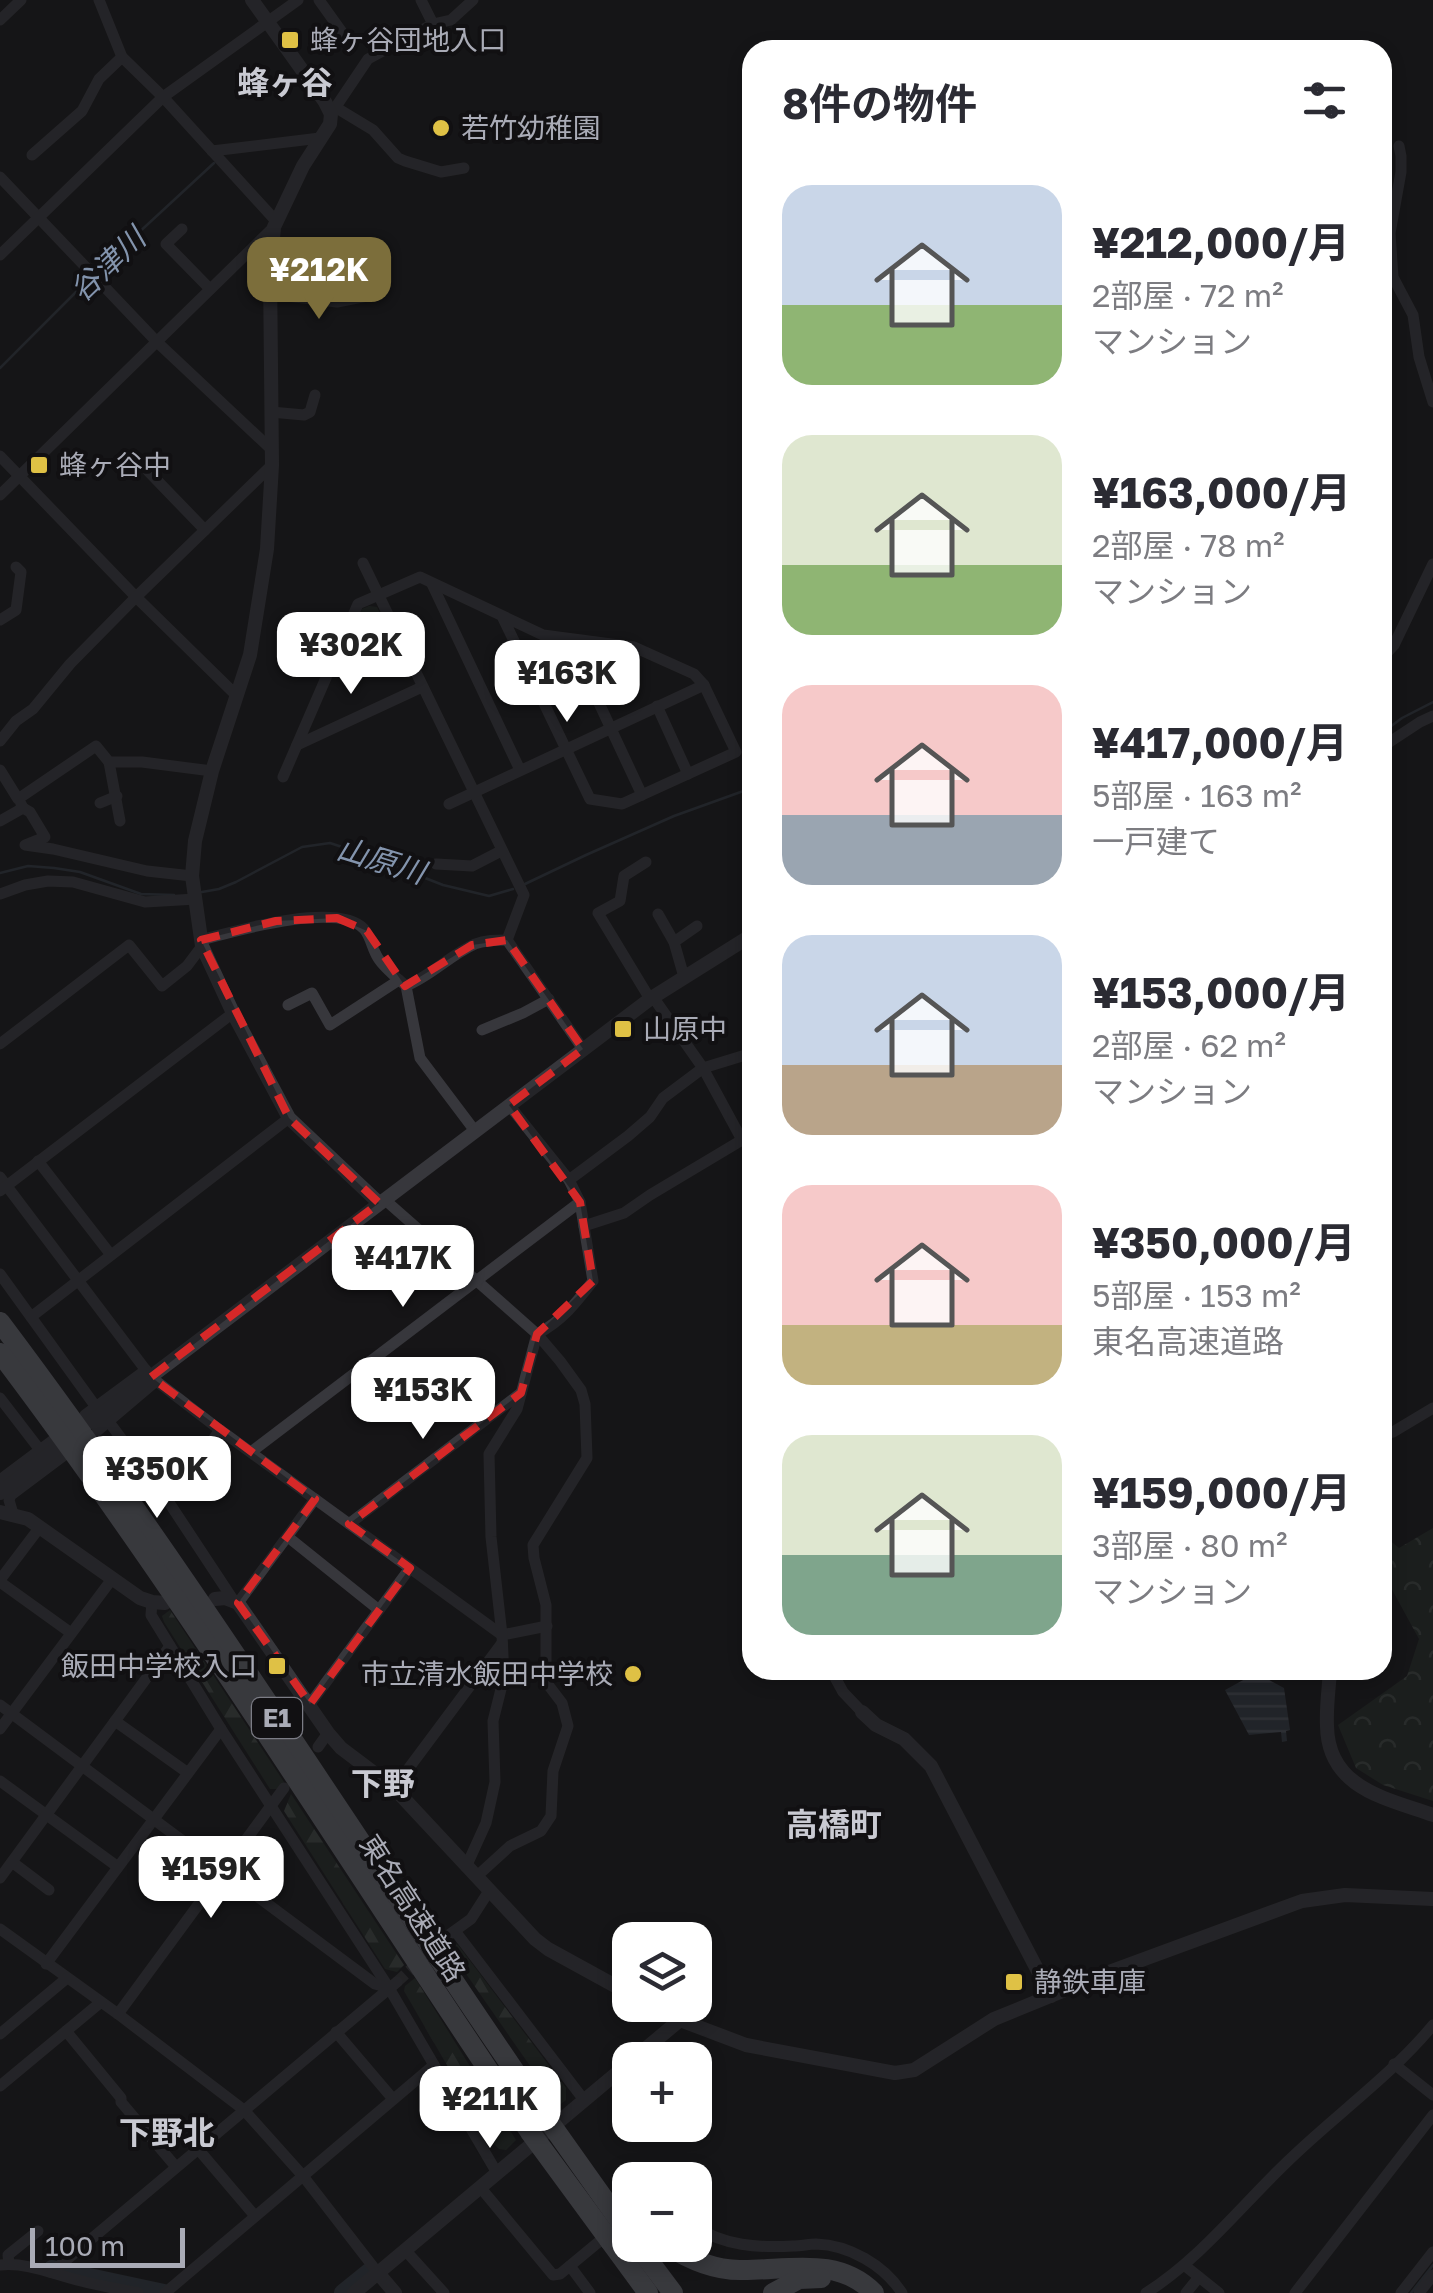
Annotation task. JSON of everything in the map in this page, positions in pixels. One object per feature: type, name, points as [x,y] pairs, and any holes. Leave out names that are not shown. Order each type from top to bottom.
[{"type":"highway","name":"東名高速道路","points":[[0,1322],[159,1542],[452,1978],[543,2122]]},
{"type":"highway","name":"東名高速道路","points":[[0,1352],[543,2122],[612,2212]]},
{"type":"highway","points":[[633,2262],[639,2293]]},
{"type":"highway","name":"東名高速道路","points":[[638,2262],[648,2293]]},
{"type":"highway","name":"東名高速道路","points":[[650,2262],[674,2293]]},
{"type":"highway","points":[[699,2262],[738,2270],[822,2268],[856,2279],[874,2293]]},
{"type":"highway","points":[[773,2293],[799,2279],[820,2278],[835,2280],[860,2293]]},
{"type":"street","points":[[0,20],[21,0]]},
{"type":"street","points":[[99,0],[122,57],[275,224],[270,294],[272,465],[267,549],[250,655],[212,771],[196,841],[192,876],[202,943],[233,1013],[288,1118],[537,1334],[580,1390],[585,1404],[587,1458],[533,1545],[546,1605],[546,1682],[562,1703],[568,1726],[553,1771],[551,1816],[541,1831],[471,1872]]},
{"type":"street","points":[[252,0],[333,111],[374,130],[398,158],[441,172],[464,168]]},
{"type":"street","points":[[0,254],[162,97],[298,0]]},
{"type":"street","points":[[320,0],[344,36]]},
{"type":"street","points":[[422,0],[433,24]]},
{"type":"street","points":[[0,495],[275,224],[330,124],[333,111],[368,59],[433,24],[451,20],[472,0]]},
{"type":"street","points":[[32,156],[82,111],[100,79],[122,57]]},
{"type":"street","points":[[212,151],[320,138]]},
{"type":"street","points":[[1392,222],[1401,172],[1398,146]]},
{"type":"street","points":[[0,177],[157,342],[271,449]]},
{"type":"street","points":[[182,229],[166,244],[210,289]]},
{"type":"street","points":[[1392,255],[1394,277],[1413,315],[1433,402]]},
{"type":"street","points":[[270,294],[337,302],[367,296]]},
{"type":"street","points":[[271,412],[304,416],[310,412],[316,395]]},
{"type":"street","points":[[0,456],[237,696]]},
{"type":"street","points":[[0,741],[136,597],[272,465]]},
{"type":"street","points":[[148,471],[204,530]]},
{"type":"street","points":[[363,563],[524,895],[507,940]]},
{"type":"street","points":[[1392,647],[1433,564]]},
{"type":"street","points":[[0,620],[16,610],[21,572],[16,567]]},
{"type":"street","points":[[283,777],[358,604],[420,578],[431,583],[543,635],[634,647],[694,674],[704,684],[736,752],[622,804],[590,799],[502,616]]},
{"type":"street","points":[[431,583],[520,770]]},
{"type":"street","points":[[569,639],[642,795]]},
{"type":"street","points":[[329,672],[400,641]]},
{"type":"street","points":[[448,804],[704,684]]},
{"type":"street","points":[[297,745],[422,687]]},
{"type":"street","points":[[657,706],[688,774]]},
{"type":"street","points":[[1392,740],[1433,716]]},
{"type":"street","points":[[0,820],[96,746],[109,762],[120,821]]},
{"type":"street","points":[[109,762],[212,771]]},
{"type":"street","points":[[0,770],[45,837],[25,845],[53,848],[147,872],[192,876]]},
{"type":"street","points":[[100,803],[117,796]]},
{"type":"street","points":[[436,864],[472,866],[501,851]]},
{"type":"street","points":[[584,1226],[624,1213],[742,1140],[703,1068],[651,998],[598,914],[620,901],[624,876],[646,862]]},
{"type":"street","points":[[0,894],[48,880],[73,882],[145,902],[196,899]]},
{"type":"street","points":[[658,914],[674,942],[684,977]]},
{"type":"street","points":[[0,1044],[129,945],[162,986],[186,966],[202,943],[276,920],[337,918],[356,923],[366,932],[379,960],[402,983],[420,1058],[475,1131]]},
{"type":"street","points":[[674,942],[697,926]]},
{"type":"street","points":[[288,1005],[312,993],[330,1025],[402,983],[422,980],[472,945],[507,940]]},
{"type":"street","points":[[507,940],[583,1050]]},
{"type":"street","points":[[93,1419],[651,998],[742,941]]},
{"type":"street","points":[[482,1030],[549,999]]},
{"type":"street","points":[[233,1013],[2,1185],[151,1376],[502,1639]]},
{"type":"street","points":[[569,1180],[628,1136],[664,1098],[703,1068],[742,1057]]},
{"type":"street","points":[[471,1872],[495,1782],[493,1721],[504,1677],[491,1537],[490,1454],[517,1409],[537,1334],[571,1310],[593,1281],[580,1202],[569,1180],[509,1106]]},
{"type":"street","points":[[31,1316],[288,1118]]},
{"type":"street","points":[[38,1160],[111,1255]]},
{"type":"street","points":[[251,1452],[580,1202]]},
{"type":"street","points":[[0,1274],[31,1316],[93,1419],[110,1422],[340,1748],[394,1788],[535,1939],[612,1984]]},
{"type":"street","points":[[110,1422],[151,1376]]},
{"type":"street","points":[[349,1524],[521,1393]]},
{"type":"street","points":[[0,1398],[40,1450]]},
{"type":"street","points":[[1392,1432],[1433,1408]]},
{"type":"street","points":[[168,1501],[220,1430]]},
{"type":"street","points":[[0,1480],[40,1450],[57,1448]]},
{"type":"street","points":[[0,1492],[57,1448]]},
{"type":"street","points":[[57,1448],[10,1496],[6,1513],[28,1518],[140,1598],[158,1603],[151,1615],[221,1730],[393,1985],[497,2174]]},
{"type":"street","points":[[236,1602],[315,1499]]},
{"type":"street","points":[[40,1527],[0,1581],[72,1634]]},
{"type":"street","points":[[288,1537],[379,1610]]},
{"type":"street","points":[[310,1704],[410,1568]]},
{"type":"street","points":[[0,1729],[112,1579]]},
{"type":"street","points":[[215,1599],[236,1602]]},
{"type":"street","points":[[394,1788],[502,1639],[547,1626]]},
{"type":"street","points":[[0,1878],[170,1646]]},
{"type":"street","points":[[836,1680],[843,1692],[876,1725],[904,1739],[931,1766],[1051,1996]]},
{"type":"street","points":[[1329,1680],[1326,1728],[1332,1753],[1343,1772],[1372,1794],[1433,1815]]},
{"type":"street","points":[[0,1706],[374,1984],[393,1985]]},
{"type":"street","points":[[115,1721],[188,1773]]},
{"type":"street","points":[[46,1964],[221,1730]]},
{"type":"street","points":[[318,1747],[328,1732]]},
{"type":"street","points":[[0,1781],[118,1867]]},
{"type":"street","points":[[118,2014],[284,1788]]},
{"type":"street","points":[[12,1862],[49,1890]]},
{"type":"street","points":[[489,1891],[472,1919],[451,1934],[584,2100]]},
{"type":"street","points":[[685,2022],[746,2045],[905,2072],[994,2019],[1302,1901],[1344,1895],[1433,1898]]},
{"type":"street","points":[[0,1929],[244,2110],[395,2293]]},
{"type":"street","points":[[0,2034],[67,1978]]},
{"type":"street","points":[[52,2272],[393,1985]]},
{"type":"street","points":[[0,2086],[101,2002]]},
{"type":"street","points":[[654,2042],[678,2022]]},
{"type":"street","points":[[1146,2293],[1184,2265],[1288,2160],[1433,2025]]},
{"type":"street","points":[[66,2031],[176,2167]]},
{"type":"street","points":[[336,2032],[393,2099]]},
{"type":"street","points":[[1394,2064],[1433,2095]]},
{"type":"street","points":[[165,2293],[434,2065]]},
{"type":"street","points":[[354,2293],[612,2077]]},
{"type":"street","points":[[1295,2293],[1433,2116]]},
{"type":"street","points":[[198,2149],[255,2216]]},
{"type":"street","points":[[480,2188],[553,2275],[612,2240]]},
{"type":"street","points":[[38,2231],[8,2255],[4,2264],[138,2293]]},
{"type":"street","points":[[712,2236],[738,2244],[838,2247],[878,2268],[902,2293]]},
{"type":"street","points":[[406,2250],[444,2293]]},
{"type":"street","points":[[1400,2293],[1433,2252]]},
{"type":"street","points":[[1184,2265],[1219,2293]]},
{"type":"street","points":[[570,2266],[590,2293]]},
{"type":"street","points":[[1419,2293],[1433,2275]]},
{"type":"street","points":[[1186,2293],[1199,2277]]},
{"type":"street","points":[[65,2293],[78,2281]]},
{"type":"highlighted area","points":[[337,918],[367,931],[405,986],[472,945],[507,940],[583,1049],[509,1105],[580,1202],[593,1281],[537,1334],[521,1393],[349,1524],[410,1568],[310,1704],[238,1603],[315,1499],[151,1377],[379,1203],[289,1118],[201,940],[276,921]]},
{"type":"green space","points":[[377,607],[391,636],[389,642],[344,664],[341,661],[362,609]]},
{"type":"green space","points":[[1433,1528],[1433,1801],[1383,1785],[1356,1768],[1338,1725],[1407,1676],[1419,1639],[1392,1590],[1392,1542],[1399,1548]]},
{"type":"green space","points":[[170,1610],[284,1782],[278,1789],[270,1789],[164,1622],[162,1616]]},
{"type":"green space","points":[[291,1794],[404,1965],[397,1972],[385,1969],[284,1811]]},
{"type":"green space","points":[[446,1945],[458,1945],[566,2088],[566,2100],[558,2106]]},
{"type":"green space","points":[[415,1978],[516,2140],[506,2150],[491,2141],[404,1991]]},
{"type":"shaded area","points":[[1243,1680],[1269,1680],[1284,1688],[1290,1730],[1286,1731],[1287,1741],[1282,1742],[1281,1732],[1249,1735],[1225,1690]]},
{"type":"waterway","name":"谷津川","points":[[95,273],[214,163]]},
{"type":"waterway","name":"谷津川","points":[[0,368],[89,279]]},
{"type":"waterway","name":"山原川","points":[[1392,726],[1433,702]]},
{"type":"waterway","name":"山原川","points":[[525,884],[674,816],[742,792]]},
{"type":"waterway","name":"山原川","points":[[202,892],[236,882],[302,847],[330,843],[443,885],[489,896],[513,889]]},
{"type":"waterway","name":"山原川","points":[[0,873],[28,866],[54,868],[80,872],[141,894],[174,895]]},
{"type":"waterway","points":[[1411,2293],[1433,2265]]},
{"type":"waterway","points":[[52,2269],[164,2293]]},
{"type":"waterway","points":[[343,2293],[369,2272]]},
{"type":"tunnel","points":[[397,1982],[446,1937]]},
{"type":"place","name":"蜂ヶ谷団地入口","points":[[290,40]]},
{"type":"place","name":"若竹幼稚園","points":[[441,128]]},
{"type":"place","name":"蜂ヶ谷中","points":[[39,465]]},
{"type":"place","name":"山原中","points":[[623,1029]]},
{"type":"place","name":"飯田中学校入口","points":[[277,1666]]},
{"type":"place","name":"市立清水飯田中学校","points":[[633,1674]]},
{"type":"place","name":"静鉄車庫","points":[[1014,1982]]},
{"type":"district","name":"蜂ヶ谷","points":[[285,83]]},
{"type":"district","name":"下野","points":[[383,1784]]},
{"type":"district","name":"高橋町","points":[[834,1825]]},
{"type":"district","name":"下野北","points":[[167,2133]]}]
